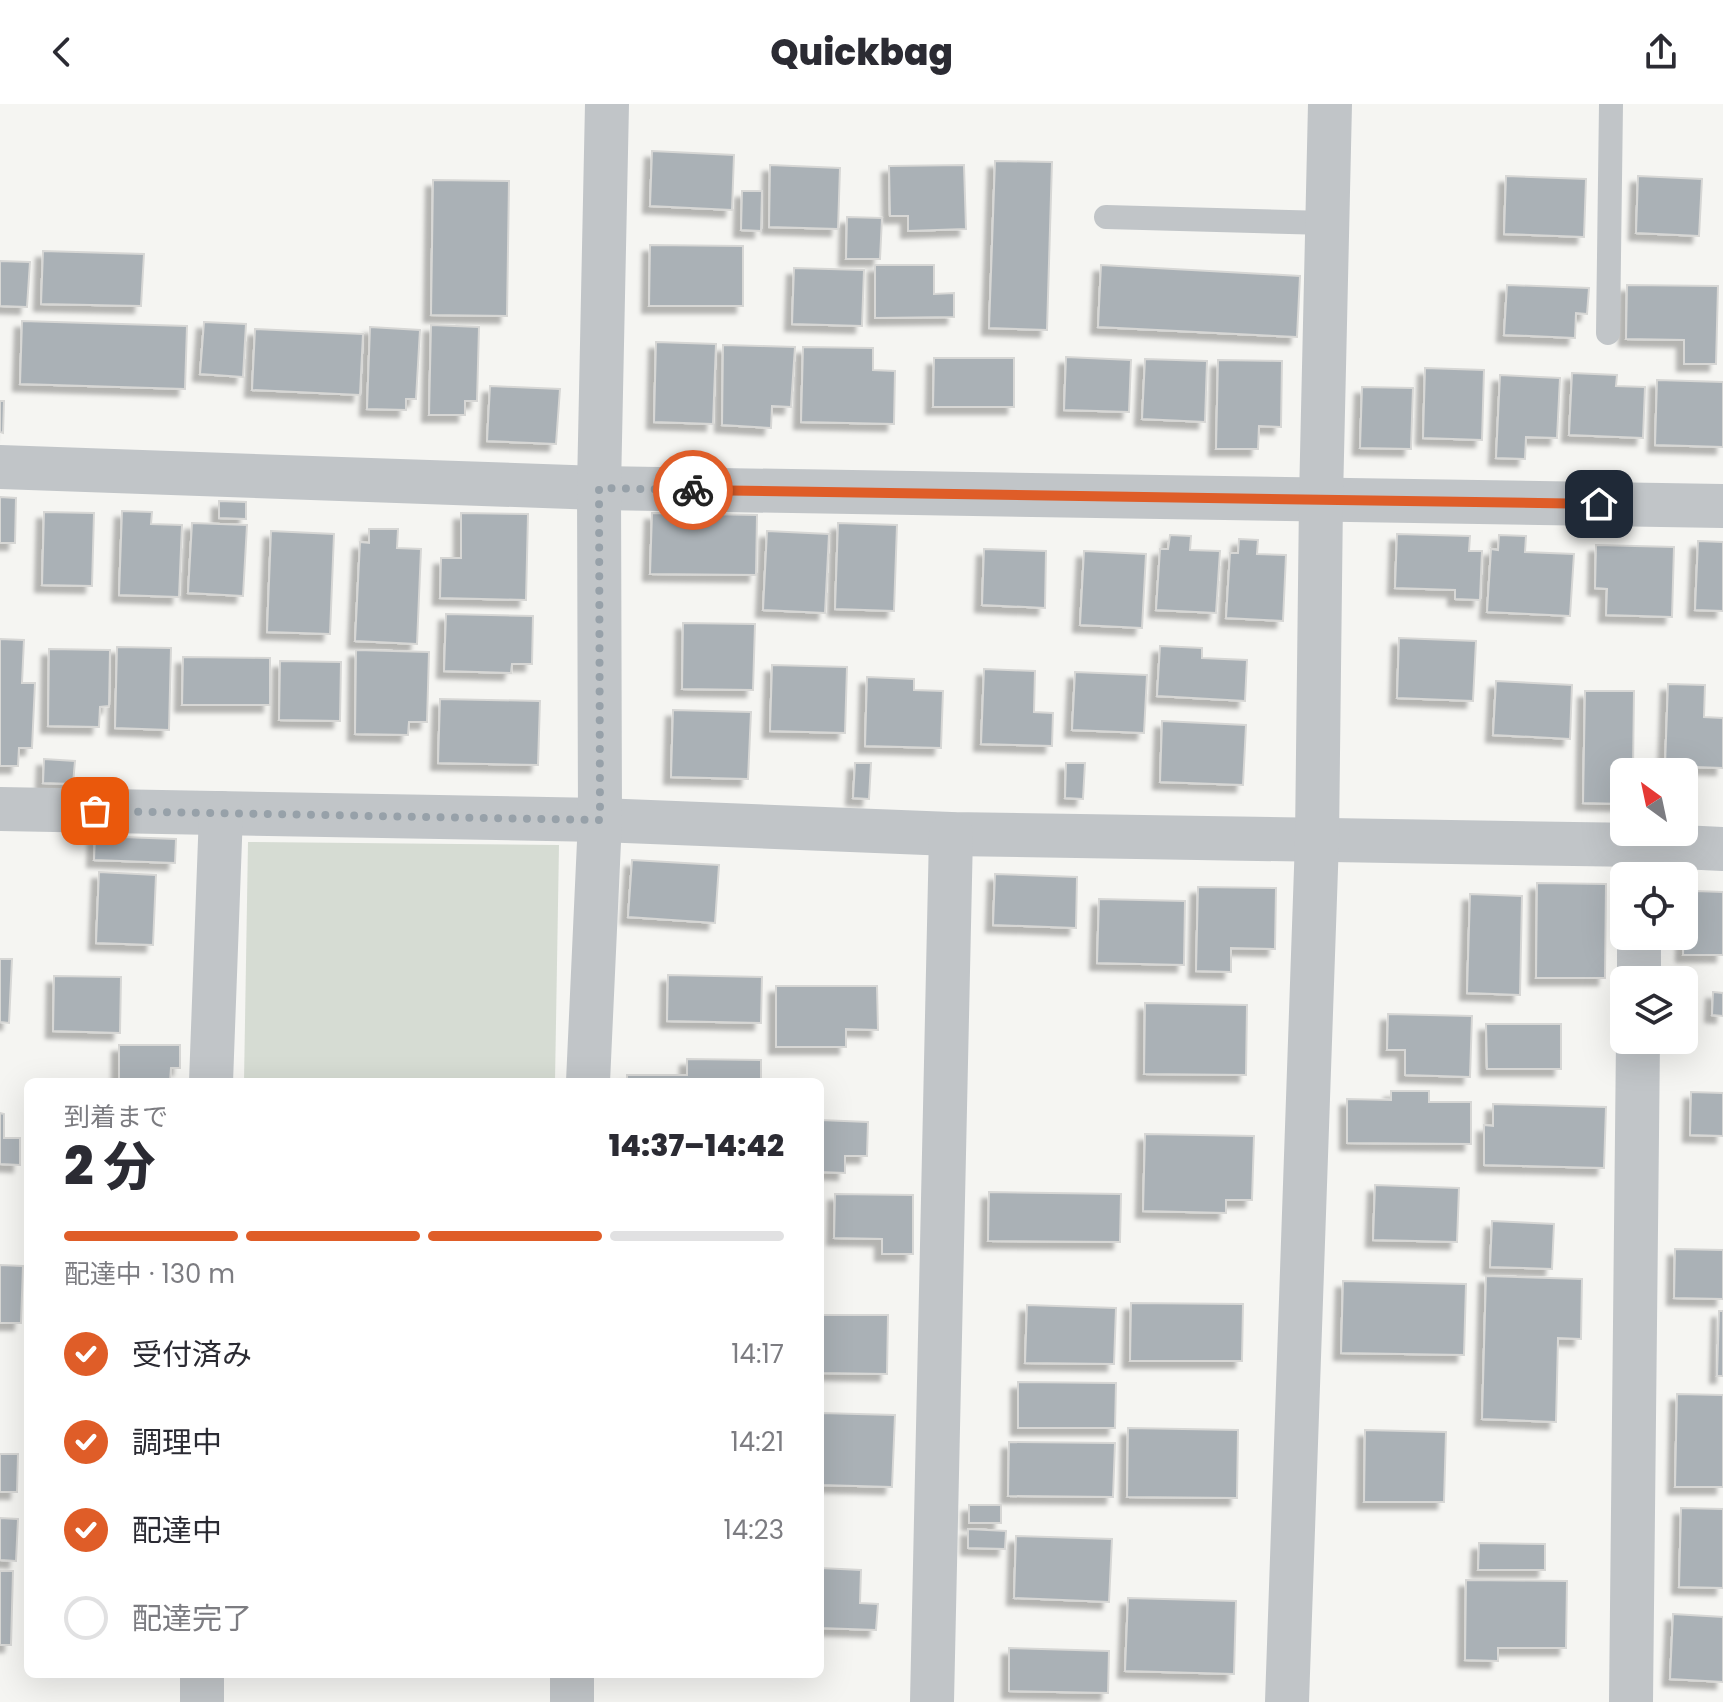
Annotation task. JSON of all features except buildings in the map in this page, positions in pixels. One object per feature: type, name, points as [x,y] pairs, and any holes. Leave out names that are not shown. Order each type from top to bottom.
[{"type":"street","points":[[588,1078],[600,820],[599,488],[607,104]]},
{"type":"street","points":[[1287,1702],[1317,840],[1330,104]]},
{"type":"street","points":[[0,467],[599,488],[1723,506]]},
{"type":"street","points":[[0,809],[600,820],[951,834],[1317,840],[1640,860],[1723,849]]},
{"type":"street","points":[[211,1078],[221,813]]},
{"type":"street","points":[[932,1702],[951,834]]},
{"type":"street","points":[[1631,1702],[1638,1054]]},
{"type":"street","points":[[202,1678],[202,1702]]},
{"type":"street","points":[[572,1678],[572,1702]]},
{"type":"lane","points":[[1608,333],[1611,104]]},
{"type":"lane","points":[[1106,217],[1327,223]]},
{"type":"shaded area","points":[[248,842],[559,845],[555,1078],[244,1078]]},
{"type":"way so far","points":[[95,811],[600,820],[599,488],[693,490]]},
{"type":"route","points":[[693,490],[1599,504]]}]
